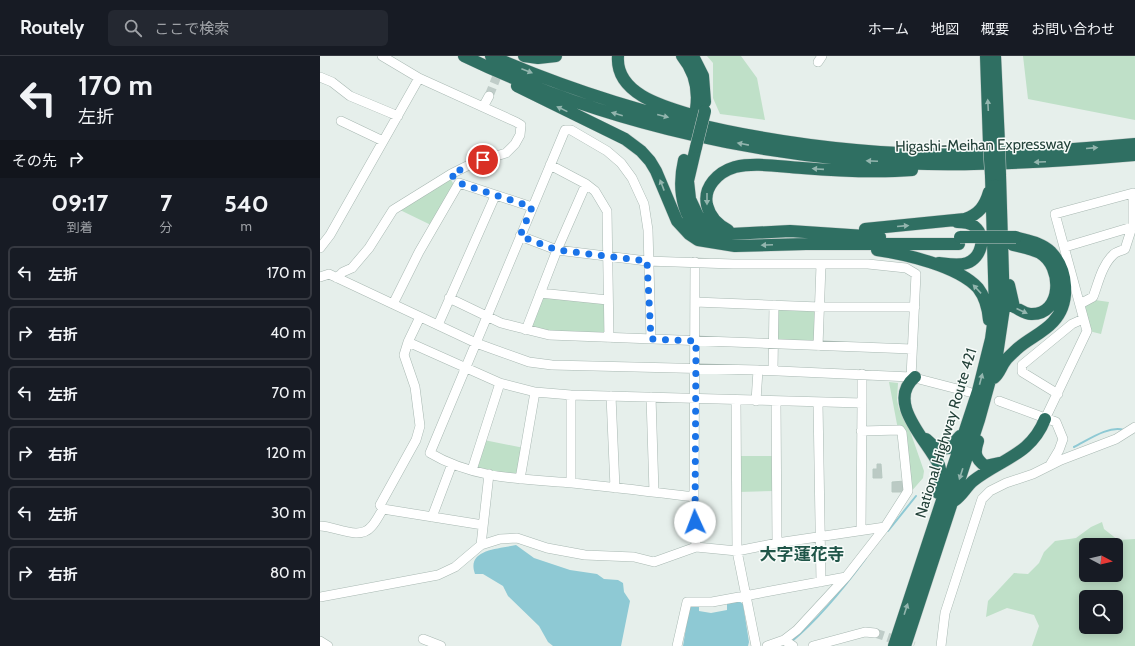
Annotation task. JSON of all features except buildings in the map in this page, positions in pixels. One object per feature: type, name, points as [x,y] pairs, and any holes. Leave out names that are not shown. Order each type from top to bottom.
[{"type":"highway","points":[[454,56],[625,140],[641,151],[656,171],[673,212],[683,228],[698,240],[735,246],[960,240]]},
{"type":"highway","name":"Higashi-Meihan Expressway","points":[[464,56],[517,79],[596,107],[642,121],[717,139],[802,154],[856,160],[969,164],[1068,160],[1135,155]]},
{"type":"highway","name":"Higashi-Meihan Expressway","points":[[491,56],[556,83],[598,98],[677,120],[732,132],[804,143],[900,152],[969,154],[1007,153],[1135,144]]},
{"type":"highway","points":[[524,56],[538,58],[556,56]]},
{"type":"highway","points":[[618,56],[617,66],[620,74],[633,89],[651,100],[681,112],[711,120],[900,152]]},
{"type":"highway","points":[[682,56],[693,73],[701,110]]},
{"type":"highway","points":[[693,56],[700,68],[705,85],[701,110],[692,146],[680,178],[682,198],[686,212],[695,226],[707,236],[735,246]]},
{"type":"highway","name":"National Highway Route 421","points":[[986,56],[994,144]]},
{"type":"highway","name":"National Highway Route 421","points":[[894,646],[978,391],[991,339],[995,309],[995,56]]},
{"type":"highway","points":[[692,146],[689,190],[690,199],[698,216],[716,231],[731,234],[743,232]]},
{"type":"highway","points":[[969,164],[883,172],[758,165],[736,167],[714,179],[708,189],[706,202],[711,214],[721,226],[733,231],[808,232],[875,229],[954,221],[972,217],[980,212],[986,202],[994,177]]},
{"type":"highway","name":"National Highway Route 421","points":[[905,646],[952,503],[983,417],[995,377],[1004,308],[1002,208],[994,177]]},
{"type":"highway","points":[[1002,208],[1007,229],[1009,286],[1014,307],[1030,314],[1041,312],[1050,307],[1057,292],[1057,281],[1053,270],[1048,260],[1040,254],[1015,241]]},
{"type":"highway","points":[[929,262],[965,264],[976,257],[980,252],[981,238],[976,227],[970,224],[954,221]]},
{"type":"highway","points":[[808,232],[886,237],[1015,241],[1037,243],[1050,252],[1062,268],[1066,288],[1064,304],[1054,321],[1039,335],[1019,348],[1006,360],[995,377]]},
{"type":"highway","points":[[806,244],[886,251],[929,262],[960,276],[977,288],[986,302],[991,339]]},
{"type":"highway","points":[[913,377],[907,384],[903,397],[908,414],[939,466],[941,474],[941,484],[934,506],[932,531]]},
{"type":"highway","points":[[908,414],[928,442],[937,449],[950,448],[956,442],[967,424]]},
{"type":"highway","points":[[983,417],[975,452],[978,460],[985,466],[1004,462]]},
{"type":"highway","points":[[952,503],[960,497],[974,480],[1032,443],[1045,419]]},
{"type":"street","points":[[337,278],[343,272],[352,268],[369,248],[393,210],[451,174],[471,164],[506,153],[515,144],[520,135],[521,125],[419,78],[382,56]]},
{"type":"street","points":[[320,77],[332,82],[350,96],[398,116]]},
{"type":"street","points":[[320,248],[419,78]]},
{"type":"street","points":[[483,107],[489,96]]},
{"type":"street","points":[[341,121],[383,141]]},
{"type":"street","points":[[651,339],[647,261],[648,230],[644,204],[632,178],[621,163],[607,151],[571,130],[565,130],[476,343],[464,368],[430,453],[452,464],[489,474],[520,479],[571,483],[694,497]]},
{"type":"street","points":[[550,165],[586,184],[600,198],[607,210],[610,338]]},
{"type":"street","points":[[451,174],[459,183],[532,207]]},
{"type":"street","points":[[393,304],[419,252],[459,183]]},
{"type":"street","points":[[526,330],[557,250],[586,184]]},
{"type":"street","points":[[1045,419],[1087,331],[1056,214],[1133,193],[1134,211],[1132,227],[1125,250],[1113,254],[1099,279],[1093,297],[1080,304]]},
{"type":"street","points":[[438,325],[495,196]]},
{"type":"street","points":[[1065,247],[1132,227]]},
{"type":"street","points":[[520,236],[557,250],[647,261],[821,265],[868,264],[906,268],[916,274],[912,349],[913,377]]},
{"type":"street","points":[[695,262],[696,341],[694,497],[696,547]]},
{"type":"street","points":[[818,346],[821,265]]},
{"type":"street","points":[[320,277],[329,274],[476,343],[529,362],[552,364],[773,370],[913,377],[969,392]]},
{"type":"street","points":[[540,293],[608,300]]},
{"type":"street","points":[[449,298],[486,316],[526,330],[549,335],[912,349]]},
{"type":"street","points":[[695,302],[774,305],[915,307]]},
{"type":"street","points":[[773,370],[774,305]]},
{"type":"street","points":[[420,317],[404,354],[415,387],[420,426],[416,440],[380,505],[384,509],[483,525]]},
{"type":"street","points":[[1058,394],[1022,372],[1022,365],[1072,324],[1084,319]]},
{"type":"street","points":[[408,342],[500,384],[535,392],[571,395],[862,404]]},
{"type":"street","points":[[756,401],[758,370]]},
{"type":"street","points":[[861,529],[862,374]]},
{"type":"street","points":[[472,470],[500,384]]},
{"type":"street","points":[[520,479],[535,392]]},
{"type":"street","points":[[571,395],[571,483]]},
{"type":"street","points":[[611,396],[615,488]]},
{"type":"street","points":[[651,397],[654,492]]},
{"type":"street","points":[[736,400],[737,551],[756,646]]},
{"type":"street","points":[[776,402],[776,543]]},
{"type":"street","points":[[999,402],[1056,422],[1063,439],[1059,450],[1049,465]]},
{"type":"street","points":[[818,403],[819,537],[821,582]]},
{"type":"street","points":[[767,646],[784,640],[797,630],[846,577],[885,527],[908,490],[902,433],[900,430],[861,431]]},
{"type":"street","points":[[940,646],[946,613],[982,499],[990,491],[1006,483],[1033,474],[1049,465],[1116,439],[1130,430]]},
{"type":"street","points":[[432,517],[452,464]]},
{"type":"street","points":[[481,545],[489,474]]},
{"type":"street","points":[[320,526],[328,526],[346,532],[363,533],[370,528],[384,509]]},
{"type":"street","points":[[320,597],[438,575],[455,567],[481,545],[500,539],[517,538],[547,548],[585,556],[634,557],[654,562],[696,547],[737,551],[861,529],[885,527]]},
{"type":"street","points":[[677,646],[687,602],[712,602],[846,577]]},
{"type":"street","points":[[813,646],[865,632],[875,633]]},
{"type":"street","points":[[423,639],[440,646]]},
{"type":"street","points":[[784,640],[793,646]]},
{"type":"street","points":[[320,641],[328,646]]},
{"type":"green space","points":[[707,56],[741,56],[757,78],[765,120],[720,114],[713,98],[713,63]]},
{"type":"green space","points":[[1023,56],[1135,56],[1135,120],[1028,99]]},
{"type":"green space","points":[[450,178],[454,185],[433,226],[400,210]]},
{"type":"green space","points":[[543,296],[605,303],[607,335],[567,334],[530,328]]},
{"type":"green space","points":[[1095,300],[1109,302],[1101,334],[1089,331],[1083,305]]},
{"type":"green space","points":[[775,307],[816,308],[815,343],[775,342]]},
{"type":"green space","points":[[889,382],[898,383],[897,400],[899,409],[909,428],[924,471],[923,478],[910,493]]},
{"type":"green space","points":[[484,440],[524,448],[519,476],[475,467]]},
{"type":"green space","points":[[738,456],[774,456],[774,491],[739,492]]},
{"type":"green space","points":[[1102,522],[1104,529],[1115,538],[1079,538],[1079,582],[1123,582],[1123,540],[1135,539],[1135,646],[1032,646],[1039,626],[1034,615],[1007,608],[986,617],[988,601],[1014,573],[1028,574],[1039,563],[1044,552],[1055,541],[1076,538],[1091,527]]},
{"type":"water","points":[[516,545],[534,558],[570,570],[597,574],[604,579],[618,580],[623,583],[624,592],[630,601],[621,646],[553,646],[548,642],[539,626],[508,596],[503,586],[483,574],[475,574],[473,566],[475,559],[479,555],[493,549]]},
{"type":"water","points":[[739,601],[743,604],[749,642],[748,646],[683,646],[689,609],[692,605],[699,606],[699,611],[711,613],[727,610],[727,603]]},
{"type":"waterway","points":[[1074,447],[1105,431],[1118,429],[1124,430]]},
{"type":"waterway","points":[[888,531],[916,496]]},
{"type":"waterway","points":[[791,642],[802,633],[831,602],[866,558]]},
{"type":"tunnel","points":[[489,96],[501,66]]},
{"type":"tunnel","points":[[875,633],[914,646]]},
{"type":"district","name":"大字蓮花寺","points":[[802,554]]},
{"type":"route","points":[[483,160],[451,174],[459,183],[503,199],[532,207],[520,236],[557,250],[576,254],[647,261],[650,295],[651,339],[696,341],[695,522]]}]
